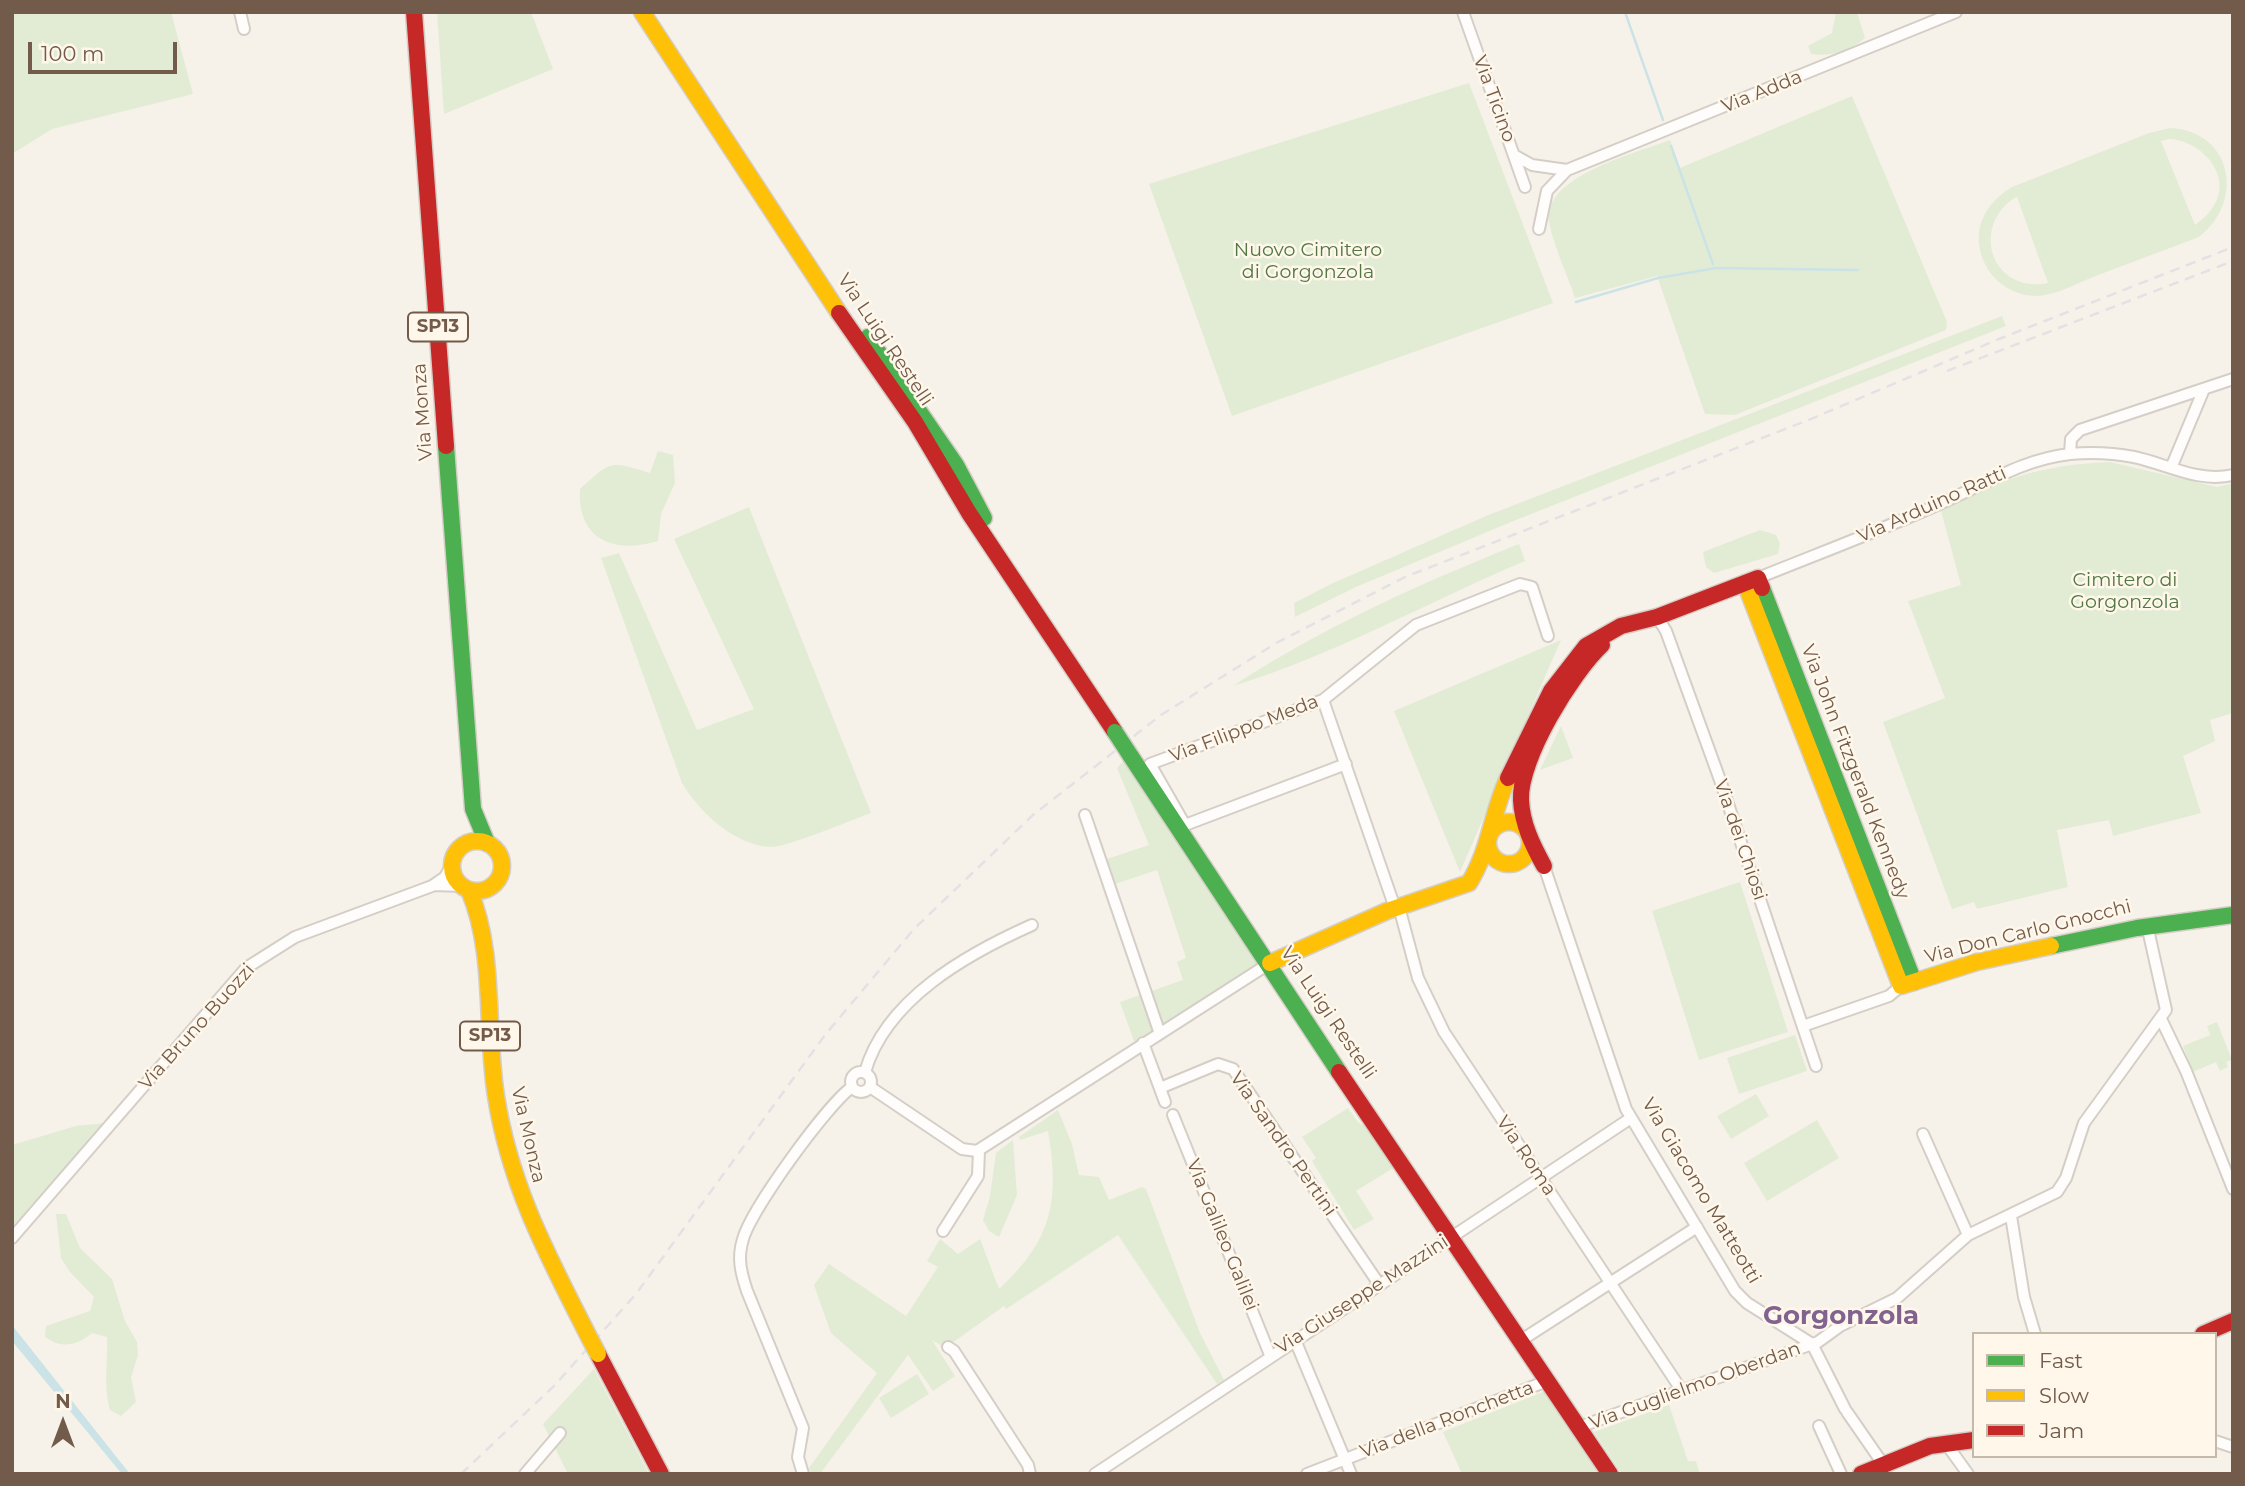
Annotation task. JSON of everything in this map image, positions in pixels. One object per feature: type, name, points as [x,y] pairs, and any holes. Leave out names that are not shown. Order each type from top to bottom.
[{"type":"street","points":[[240,12],[244,29]]},
{"type":"street","name":"Via Monza","points":[[414,12],[473,809],[487,843],[497,851],[502,862],[500,875],[491,887],[484,905],[482,925]]},
{"type":"street","name":"Via Luigi Restelli","points":[[642,12],[847,325],[915,422],[1193,854],[1270,963],[1449,1238],[1610,1474]]},
{"type":"street","name":"Via Ticino","points":[[1463,12],[1525,187]]},
{"type":"street","name":"Via Adda","points":[[1552,183],[1567,170],[1956,12]]},
{"type":"street","name":"Via Adda","points":[[1514,155],[1543,168],[1567,170]]},
{"type":"street","points":[[1525,187],[1543,168]]},
{"type":"street","points":[[1525,187],[1552,183]]},
{"type":"street","points":[[1539,229],[1543,201],[1552,183]]},
{"type":"street","points":[[2070,454],[2071,439],[2080,429],[2233,379]]},
{"type":"street","points":[[2171,468],[2204,389]]},
{"type":"street","name":"Via Arduino Ratti","points":[[1751,581],[1945,502],[2023,465],[2070,454],[2119,454],[2207,477],[2233,475]]},
{"type":"street","points":[[1657,617],[1647,617],[1601,635],[1566,665],[1555,682],[1493,815],[1488,838],[1492,856],[1509,864],[1526,855],[1529,837],[1520,798],[1523,783],[1570,681],[1599,647],[1649,624],[1657,617],[1751,581]]},
{"type":"street","name":"Via John Fitzgerald Kennedy","points":[[1751,581],[1907,984]]},
{"type":"street","name":"Via Filippo Meda","points":[[1346,764],[1185,825],[1150,764],[1323,700],[1416,625],[1521,584],[1532,587],[1548,636]]},
{"type":"street","name":"Via dei Chiosi","points":[[1657,617],[1666,631],[1720,780],[1816,1066]]},
{"type":"street","name":"Via Roma","points":[[1323,700],[1397,907],[1416,971],[1436,1016],[1682,1391]]},
{"type":"street","name":"Via Monza","points":[[473,809],[464,844],[454,855],[451,866],[477,903],[482,925],[495,1093],[505,1149],[528,1218],[661,1474]]},
{"type":"street","points":[[1085,815],[1159,1031]]},
{"type":"street","points":[[870,1087],[960,1148],[979,1150],[1159,1031],[1270,963],[1397,907],[1465,885],[1471,880],[1494,827],[1508,821],[1520,825],[1544,866]]},
{"type":"street","points":[[464,844],[475,841],[487,843]]},
{"type":"street","name":"Via Bruno Buozzi","points":[[12,1238],[246,968],[295,937],[432,886],[445,877],[451,866]]},
{"type":"street","name":"Via Giacomo Matteotti","points":[[1544,866],[1622,1098],[1632,1118],[1739,1296],[1812,1344]]},
{"type":"street","name":"Via Bruno Buozzi","points":[[432,886],[465,888]]},
{"type":"street","points":[[465,888],[491,887]]},
{"type":"street","name":"Via Don Carlo Gnocchi","points":[[1803,1026],[1889,996],[1907,984],[1977,962],[2147,925],[2209,922],[2233,915]]},
{"type":"street","points":[[865,1072],[880,1035],[938,977],[984,946],[1032,925]]},
{"type":"street","points":[[2147,925],[2166,1002],[2162,1017],[2233,1189]]},
{"type":"street","name":"Via Guglielmo Oberdan","points":[[1579,1427],[1812,1344],[1840,1326],[1894,1300],[1968,1235],[2041,1201],[2060,1187],[2084,1123],[2162,1017]]},
{"type":"street","points":[[1143,1043],[1166,1102]]},
{"type":"street","name":"Via Sandro Pertini","points":[[1160,1088],[1218,1064],[1233,1069],[1378,1284]]},
{"type":"street","points":[[803,1474],[798,1457],[803,1428],[747,1291],[740,1269],[740,1251],[750,1221],[761,1203],[833,1103],[852,1087],[854,1074],[865,1072]]},
{"type":"street","points":[[865,1072],[871,1079],[870,1087]]},
{"type":"street","points":[[852,1087],[861,1092],[870,1087]]},
{"type":"street","name":"Via Galileo Galilei","points":[[1173,1115],[1270,1355]]},
{"type":"street","name":"Via Giuseppe Mazzini","points":[[1095,1474],[1270,1355],[1632,1118]]},
{"type":"street","points":[[1923,1134],[1968,1235]]},
{"type":"street","points":[[943,1231],[978,1176],[979,1150]]},
{"type":"street","points":[[2011,1216],[2024,1297],[2034,1332]]},
{"type":"street","points":[[1520,1341],[1697,1227]]},
{"type":"street","points":[[2208,1332],[2233,1321]]},
{"type":"street","points":[[1295,1340],[1350,1474]]},
{"type":"street","points":[[1812,1344],[1846,1410],[1883,1464]]},
{"type":"street","points":[[948,1347],[954,1351],[1028,1465],[1030,1474]]},
{"type":"street","name":"Via della Ronchetta","points":[[1307,1474],[1547,1381]]},
{"type":"street","points":[[1819,1426],[1841,1474]]},
{"type":"street","points":[[525,1474],[560,1433]]},
{"type":"street","points":[[1861,1474],[1930,1446],[1972,1440]]},
{"type":"street","points":[[1947,1445],[1968,1474]]},
{"type":"green space","points":[[12,12],[171,12],[193,94],[52,129],[12,154]]},
{"type":"green space","points":[[437,12],[531,12],[553,69],[444,114]]},
{"type":"green space","points":[[1836,12],[1857,12],[1865,38],[1840,52],[1811,54],[1808,46],[1832,33]]},
{"type":"green space","name":"Nuovo Cimitero di Gorgonzola","points":[[1469,83],[1553,303],[1232,416],[1149,184]]},
{"type":"green space","points":[[1852,96],[1947,322],[1946,330],[1735,415],[1705,414],[1657,276],[1575,298],[1551,231],[1551,206],[1560,192],[1576,179],[1636,152],[1670,140],[1680,168]]},
{"type":"green space","points":[[2170,128],[2191,132],[2208,141],[2219,155],[2225,170],[2227,188],[2223,206],[2214,222],[2199,237],[2051,294],[2026,295],[1998,281],[1981,255],[1979,235],[1983,218],[1998,198],[2012,187],[2149,133]],"holes":[[[2161,141],[2182,141],[2204,154],[2218,174],[2218,198],[2209,212],[2195,225]],[[2017,197],[2048,283],[2029,284],[2013,278],[2001,269],[1993,255],[1993,225],[2002,210]]]},
{"type":"green space","points":[[2002,316],[2006,326],[1511,522],[1356,587],[1295,617],[1294,603],[1486,516]]},
{"type":"green space","points":[[658,451],[673,455],[675,483],[661,514],[658,541],[627,546],[614,544],[592,532],[581,507],[580,489],[605,468],[612,466],[626,466],[650,473]]},
{"type":"green space","name":"Cimitero di Gorgonzola","points":[[2110,462],[2217,487],[2233,483],[2233,713],[2210,720],[2215,741],[2183,756],[2201,813],[2113,836],[2109,820],[2057,830],[2068,887],[1977,909],[1974,902],[1952,909],[1883,722],[1945,698],[1908,601],[1961,585],[1940,507],[2023,475],[2063,466]]},
{"type":"green space","points":[[749,507],[871,813],[805,838],[772,847],[745,841],[720,826],[698,805],[682,783],[601,558],[619,553],[697,730],[754,709],[674,539]]},
{"type":"green space","points":[[1760,530],[1776,535],[1780,544],[1778,554],[1714,573],[1706,567],[1703,552]]},
{"type":"green space","points":[[1519,544],[1525,561],[1344,644],[1233,686],[1372,608]]},
{"type":"green space","points":[[1561,640],[1460,872],[1394,711]]},
{"type":"green space","points":[[1561,726],[1573,758],[1540,770]]},
{"type":"green space","points":[[1125,759],[1270,964],[1136,1047],[1120,1002],[1183,980],[1177,962],[1186,958],[1157,870],[1109,886],[1101,861],[1149,845],[1117,768]]},
{"type":"green space","points":[[1740,882],[1788,1032],[1699,1060],[1652,911]]},
{"type":"green space","points":[[2217,1022],[2232,1060],[2226,1062],[2228,1067],[2220,1071],[2216,1062],[2193,1072],[2183,1046],[2210,1035],[2207,1026]]},
{"type":"green space","points":[[1795,1035],[1807,1071],[1739,1094],[1727,1058]]},
{"type":"green space","points":[[1756,1094],[1769,1116],[1731,1139],[1717,1116]]},
{"type":"green space","points":[[1348,1108],[1358,1122],[1370,1130],[1395,1167],[1356,1191],[1374,1219],[1354,1230],[1312,1161],[1316,1158],[1302,1137]]},
{"type":"green space","points":[[1058,1110],[1072,1144],[1079,1175],[1099,1177],[1109,1200],[1142,1187],[1146,1189],[1200,1333],[1224,1380],[1217,1384],[1118,1235],[1006,1309],[1004,1306],[945,1348],[932,1340],[955,1376],[933,1391],[908,1355],[820,1474],[811,1474],[809,1468],[877,1373],[831,1333],[814,1285],[829,1264],[906,1316],[938,1267],[927,1261],[940,1239],[958,1254],[980,1239],[999,1289],[1031,1253],[1048,1218],[1052,1199],[1052,1156],[1048,1131],[1020,1140],[1019,1137]]},
{"type":"green space","points":[[1817,1120],[1839,1158],[1767,1201],[1744,1163]]},
{"type":"green space","points":[[106,1123],[12,1227],[12,1145],[76,1126]]},
{"type":"green space","points":[[1013,1140],[1017,1195],[999,1237],[989,1231],[983,1220],[990,1196],[996,1153]]},
{"type":"green space","points":[[56,1214],[66,1214],[80,1248],[112,1279],[125,1321],[137,1342],[138,1355],[131,1377],[136,1402],[121,1416],[110,1410],[108,1400],[107,1337],[92,1333],[81,1341],[63,1344],[45,1337],[46,1326],[90,1311],[94,1297],[70,1272],[61,1258]]},
{"type":"green space","points":[[594,1369],[649,1474],[568,1474],[543,1424]]},
{"type":"green space","points":[[917,1374],[929,1394],[891,1418],[879,1398]]},
{"type":"green space","points":[[1545,1391],[1601,1474],[1462,1474],[1443,1432]]},
{"type":"green space","points":[[1669,1405],[1688,1461],[1696,1461],[1700,1474],[1622,1474],[1594,1432]]},
{"type":"water","points":[[12,1325],[130,1474],[122,1474],[12,1341]]},
{"type":"waterway","points":[[1625,12],[1663,120]]},
{"type":"waterway","points":[[1671,146],[1713,264]]},
{"type":"waterway","points":[[1576,302],[1658,278],[1716,268],[1858,270]]},
{"type":"railway","points":[[461,1474],[554,1386],[636,1294],[825,1035],[914,929],[1033,815],[1161,715],[1278,642],[1405,577],[1811,419],[1999,339],[2233,247]]},
{"type":"railway","points":[[1947,371],[2233,261]]},
{"type":"traffic: fast","points":[[868,337],[956,465],[984,518]]},
{"type":"traffic: fast","points":[[446,446],[473,809],[487,843]]},
{"type":"traffic: fast","points":[[1762,588],[1914,982]]},
{"type":"traffic: fast","points":[[1115,732],[1130,755]]},
{"type":"traffic: fast","points":[[1130,755],[1339,1072]]},
{"type":"traffic: fast","points":[[2051,946],[2137,928],[2233,915]]},
{"type":"traffic: slow","points":[[642,12],[839,313]]},
{"type":"traffic: slow","points":[[1745,583],[1901,986],[1977,962],[2051,946]]},
{"type":"traffic: slow","points":[[1270,963],[1387,911],[1469,883],[1481,858],[1508,778]]},
{"type":"traffic: slow","points":[[1509,822],[1524,828],[1530,843],[1524,858],[1509,864],[1494,858],[1488,843],[1494,828],[1509,822]]},
{"type":"traffic: slow","points":[[477,841],[495,848],[502,866],[495,884],[477,891],[459,884],[452,866],[459,848],[477,841]]},
{"type":"traffic: slow","points":[[469,890],[477,914],[487,965],[493,1070],[502,1129],[521,1192],[533,1221],[590,1339]]},
{"type":"traffic: slow","points":[[590,1339],[598,1354]]},
{"type":"traffic: jam","points":[[414,12],[446,446]]},
{"type":"traffic: jam","points":[[839,313],[915,422],[969,513],[1115,732]]},
{"type":"traffic: jam","points":[[1508,778],[1551,691],[1586,646],[1621,626],[1657,617],[1758,578],[1762,588]]},
{"type":"traffic: jam","points":[[1544,866],[1523,818],[1523,783],[1538,740],[1550,718],[1576,675],[1602,645]]},
{"type":"traffic: jam","points":[[1339,1072],[1610,1474]]},
{"type":"traffic: jam","points":[[2208,1332],[2233,1321]]},
{"type":"traffic: jam","points":[[598,1354],[661,1474]]},
{"type":"traffic: jam","points":[[1861,1474],[1930,1446],[1972,1440]]},
{"type":"district","name":"Gorgonzola","points":[[1841,1316]]}]
